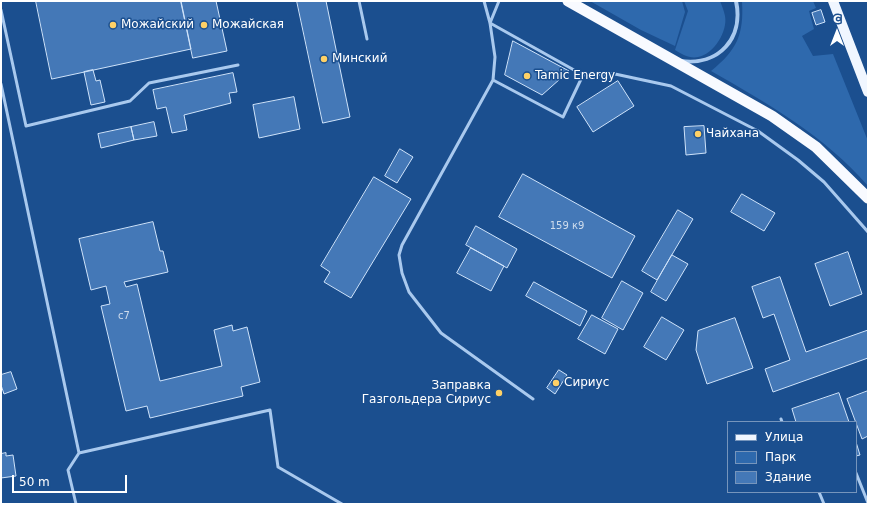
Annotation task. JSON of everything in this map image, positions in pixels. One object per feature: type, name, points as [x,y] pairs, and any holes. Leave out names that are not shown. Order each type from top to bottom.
[{"type":"highway","points":[[568,1],[772,116],[816,147],[868,198]]},
{"type":"main road","points":[[834,1],[868,92]]},
{"type":"street","points":[[675,60],[692,62],[708,59],[720,54],[730,41],[736,28],[739,11],[736,1]]},
{"type":"lane","points":[[359,1],[367,39]]},
{"type":"lane","points":[[484,1],[490,23],[495,57],[493,80],[402,244],[399,255],[402,273],[409,292],[441,333],[532,399]]},
{"type":"lane","points":[[490,23],[499,1]]},
{"type":"lane","points":[[1,10],[26,126],[130,101],[149,83],[238,65]]},
{"type":"lane","points":[[490,23],[583,75],[616,74],[671,86],[758,131],[798,160],[824,182],[868,232]]},
{"type":"lane","points":[[493,80],[563,118],[583,75]]},
{"type":"lane","points":[[1,84],[79,453]]},
{"type":"lane","points":[[76,504],[68,470],[79,453],[270,410],[278,467],[342,504]]},
{"type":"lane","points":[[857,476],[868,503]]},
{"type":"lane","points":[[819,493],[824,504]]},
{"type":"green space","points":[[590,1],[682,1],[685,12],[675,46],[641,30]]},
{"type":"green space","points":[[684,1],[720,1],[725,14],[724,28],[719,41],[704,55],[698,57],[689,57],[675,50],[688,11]]},
{"type":"green space","points":[[742,1],[813,1],[816,8],[809,11],[814,29],[802,36],[813,56],[833,54],[868,141],[868,186],[833,151],[814,136],[774,108],[711,71],[727,56],[737,41],[742,23]]},
{"type":"building","name":"Можайский","points":[[36,1],[181,1],[191,49],[52,79]]},
{"type":"building","name":"Можайская","points":[[181,1],[216,1],[227,51],[193,58]]},
{"type":"building","name":"Минский","points":[[297,1],[326,1],[350,117],[323,123]]},
{"type":"building","points":[[821,10],[825,22],[816,25],[812,13]]},
{"type":"building","points":[[513,41],[569,71],[542,95],[505,75]]},
{"type":"building","points":[[93,70],[96,81],[100,80],[105,102],[91,105],[84,72]]},
{"type":"building","points":[[233,73],[237,92],[229,93],[231,103],[184,115],[187,130],[172,133],[166,107],[157,109],[153,90]]},
{"type":"building","points":[[618,81],[634,106],[593,132],[577,107]]},
{"type":"building","points":[[294,97],[300,129],[259,138],[253,105]]},
{"type":"building","points":[[154,122],[157,136],[134,140],[131,127]]},
{"type":"building","points":[[704,126],[706,153],[686,155],[684,127]]},
{"type":"building","points":[[131,127],[134,140],[101,148],[98,134]]},
{"type":"building","points":[[400,149],[413,157],[397,183],[385,176]]},
{"type":"building","points":[[523,174],[635,236],[612,278],[499,217]]},
{"type":"building","points":[[374,177],[411,199],[351,298],[324,282],[330,272],[321,266]]},
{"type":"building","points":[[742,194],[775,213],[764,231],[731,212]]},
{"type":"building","points":[[678,210],[693,219],[657,280],[642,271]]},
{"type":"building","points":[[153,222],[160,251],[163,251],[168,272],[124,282],[126,287],[137,284],[160,381],[222,366],[214,330],[232,325],[233,331],[247,327],[260,382],[241,387],[243,396],[150,418],[147,406],[126,411],[101,306],[110,304],[106,286],[91,290],[79,239]]},
{"type":"building","points":[[476,226],[517,249],[507,268],[466,245]]},
{"type":"building","points":[[471,248],[504,266],[491,291],[457,273]]},
{"type":"building","points":[[848,252],[862,294],[830,306],[815,264]]},
{"type":"building","points":[[672,255],[688,264],[666,301],[651,292]]},
{"type":"building","points":[[780,277],[806,352],[868,330],[868,358],[773,392],[765,369],[790,360],[774,314],[763,318],[752,287]]},
{"type":"building","points":[[622,281],[643,293],[623,330],[602,318]]},
{"type":"building","points":[[534,282],[587,311],[580,326],[526,296]]},
{"type":"building","points":[[592,315],[618,329],[605,354],[578,339]]},
{"type":"building","points":[[662,317],[684,330],[666,360],[644,347]]},
{"type":"building","points":[[735,318],[753,368],[707,384],[696,350],[698,331]]},
{"type":"building","points":[[559,370],[567,375],[555,394],[547,388]]},
{"type":"building","points":[[11,372],[17,389],[4,394],[1,385],[1,375]]},
{"type":"building","points":[[868,391],[868,436],[862,439],[857,426],[857,421],[855,421],[847,399]]},
{"type":"building","points":[[839,393],[849,421],[796,421],[792,409]]},
{"type":"building","points":[[857,445],[860,455],[857,456]]},
{"type":"building","points":[[6,453],[6,456],[13,455],[16,476],[1,478],[1,454]]},
{"type":"place","name":"Можайский","points":[[113,25]]},
{"type":"place","name":"Можайская","points":[[204,25]]},
{"type":"place","name":"Минский","points":[[324,59]]},
{"type":"place","name":"Tamic Energy","points":[[527,76]]},
{"type":"place","name":"Чайхана","points":[[698,134]]},
{"type":"place","name":"Сириус","points":[[556,383]]},
{"type":"place","name":"Заправка Газгольдера Сириус","points":[[499,393]]}]
